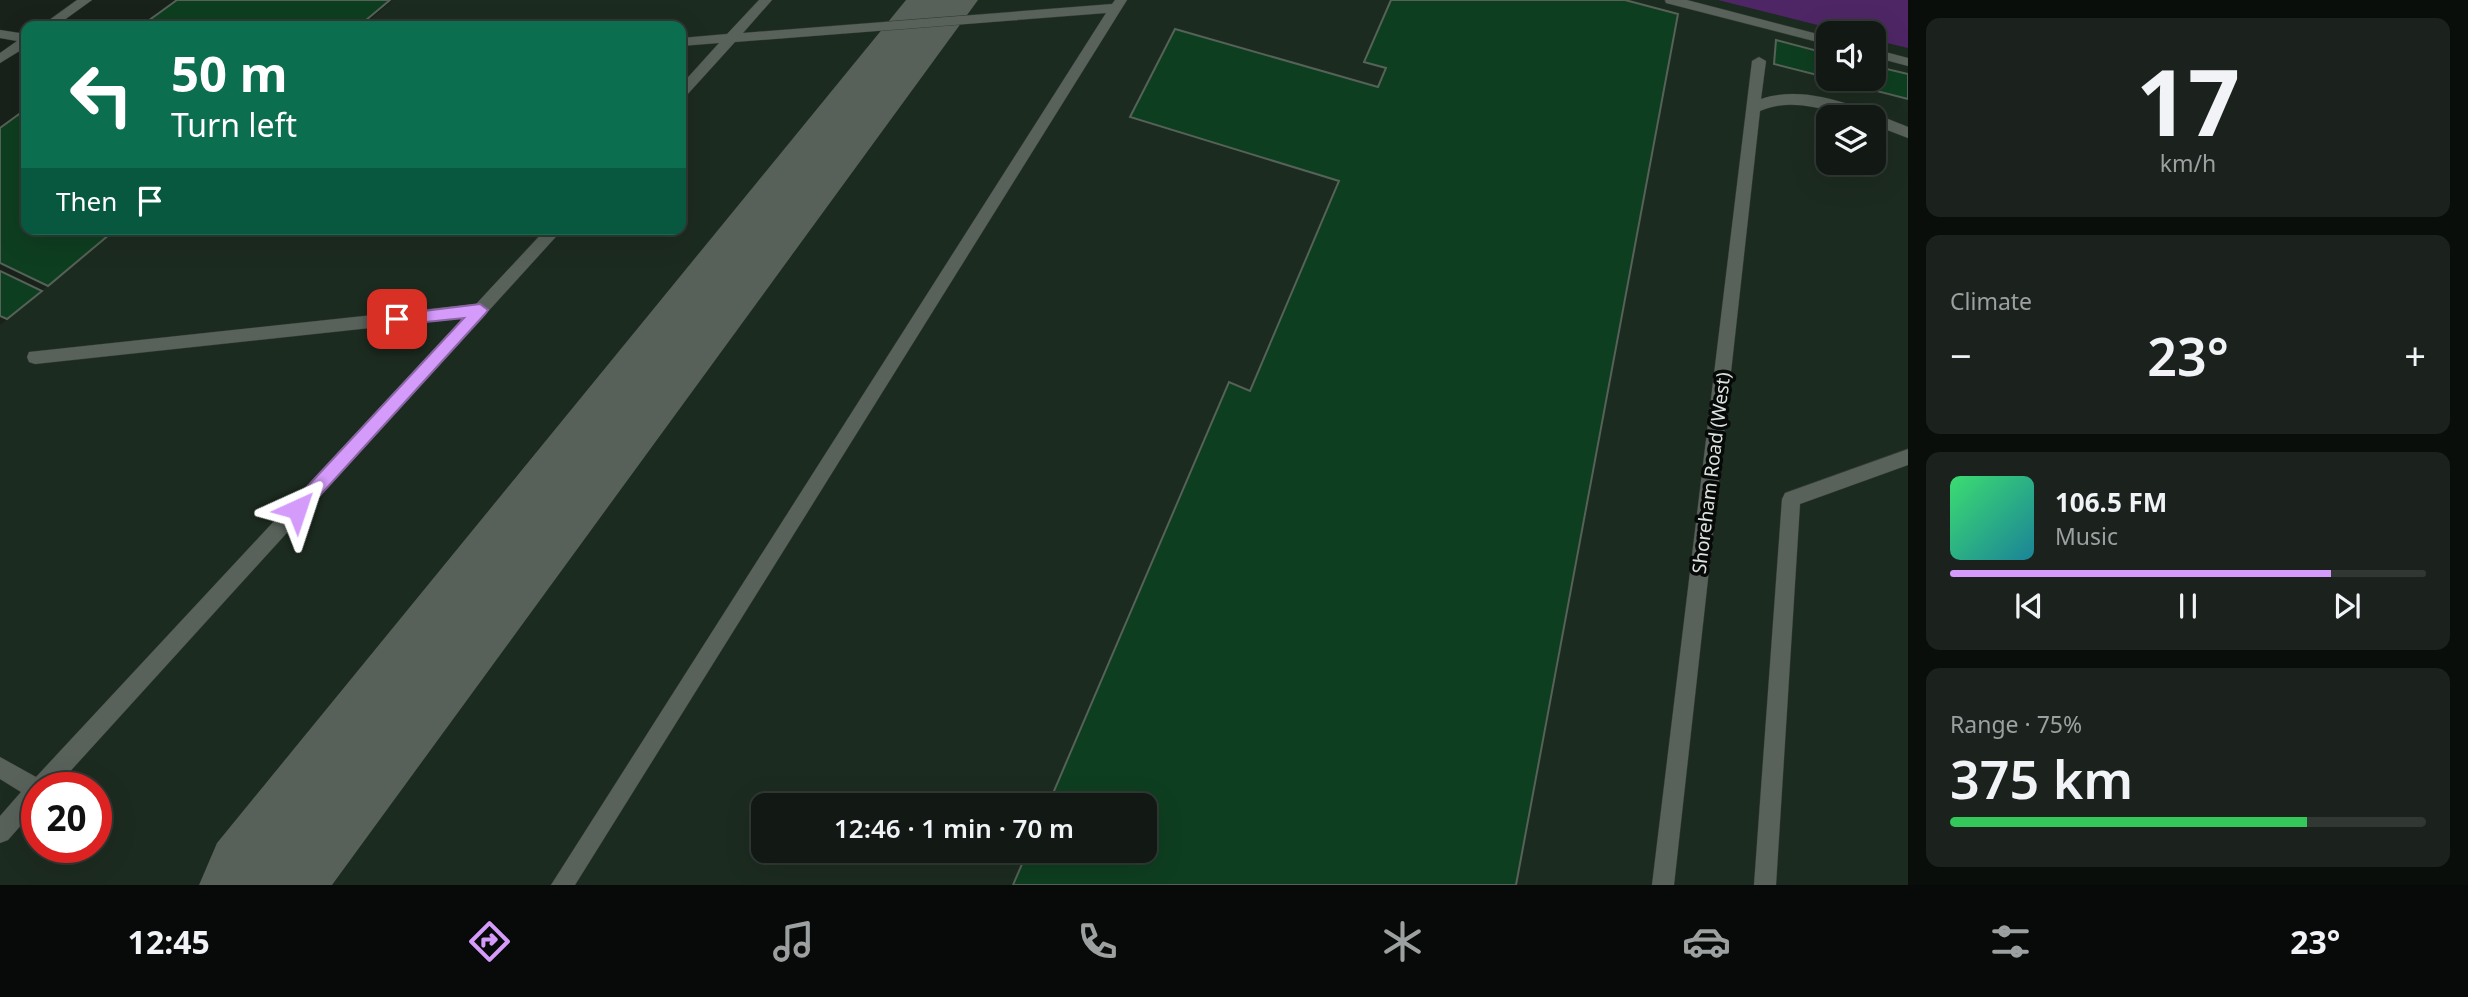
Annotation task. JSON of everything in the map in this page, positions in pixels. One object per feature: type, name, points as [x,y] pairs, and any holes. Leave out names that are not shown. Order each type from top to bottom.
[{"type":"lane","points":[[54,21],[86,0]]},
{"type":"lane","points":[[686,88],[766,0]]},
{"type":"lane","points":[[1671,0],[1816,38]]},
{"type":"lane","points":[[686,42],[1119,4]]},
{"type":"lane","points":[[562,885],[1119,4]]},
{"type":"lane","points":[[0,34],[21,39]]},
{"type":"lane","points":[[0,59],[21,44]]},
{"type":"lane","points":[[1886,56],[1908,62]]},
{"type":"lane","name":"Shoreham Road (West)","points":[[1663,885],[1759,61]]},
{"type":"lane","points":[[1755,108],[1779,98],[1797,98],[1823,105]]},
{"type":"lane","points":[[1886,124],[1908,133]]},
{"type":"lane","points":[[54,772],[549,235]]},
{"type":"lane","points":[[35,357],[480,310]]},
{"type":"lane","points":[[1765,885],[1791,499],[1908,457]]},
{"type":"lane","points":[[0,767],[21,779]]},
{"type":"lane","points":[[0,832],[21,808]]},
{"type":"shaded area","points":[[393,0],[1908,0],[1908,885],[0,885],[0,325],[109,235],[686,235],[686,21],[368,21]]},
{"type":"shaded area","points":[[1718,0],[1908,0],[1908,48],[1886,43],[1886,21],[1816,21],[1816,25]]},
{"type":"building","points":[[177,0],[390,0],[365,21],[148,21]]},
{"type":"building","points":[[1391,0],[1625,0],[1678,14],[1516,885],[1013,885],[1022,863],[1157,863],[1157,793],[1053,793],[1229,382],[1250,391],[1339,181],[1130,117],[1175,29],[1378,87],[1386,68],[1364,62]]},
{"type":"building","points":[[1776,40],[1816,51],[1816,75],[1774,64]]},
{"type":"building","points":[[1886,69],[1908,74],[1908,99],[1877,91],[1886,91]]},
{"type":"building","points":[[21,113],[21,235],[109,235],[48,286],[0,263],[0,128]]},
{"type":"building","points":[[0,271],[42,291],[7,319],[0,316]]},
{"type":"taxiway","points":[[259,885],[943,0]]},
{"type":"route","points":[[297,509],[480,310],[397,319]]}]
